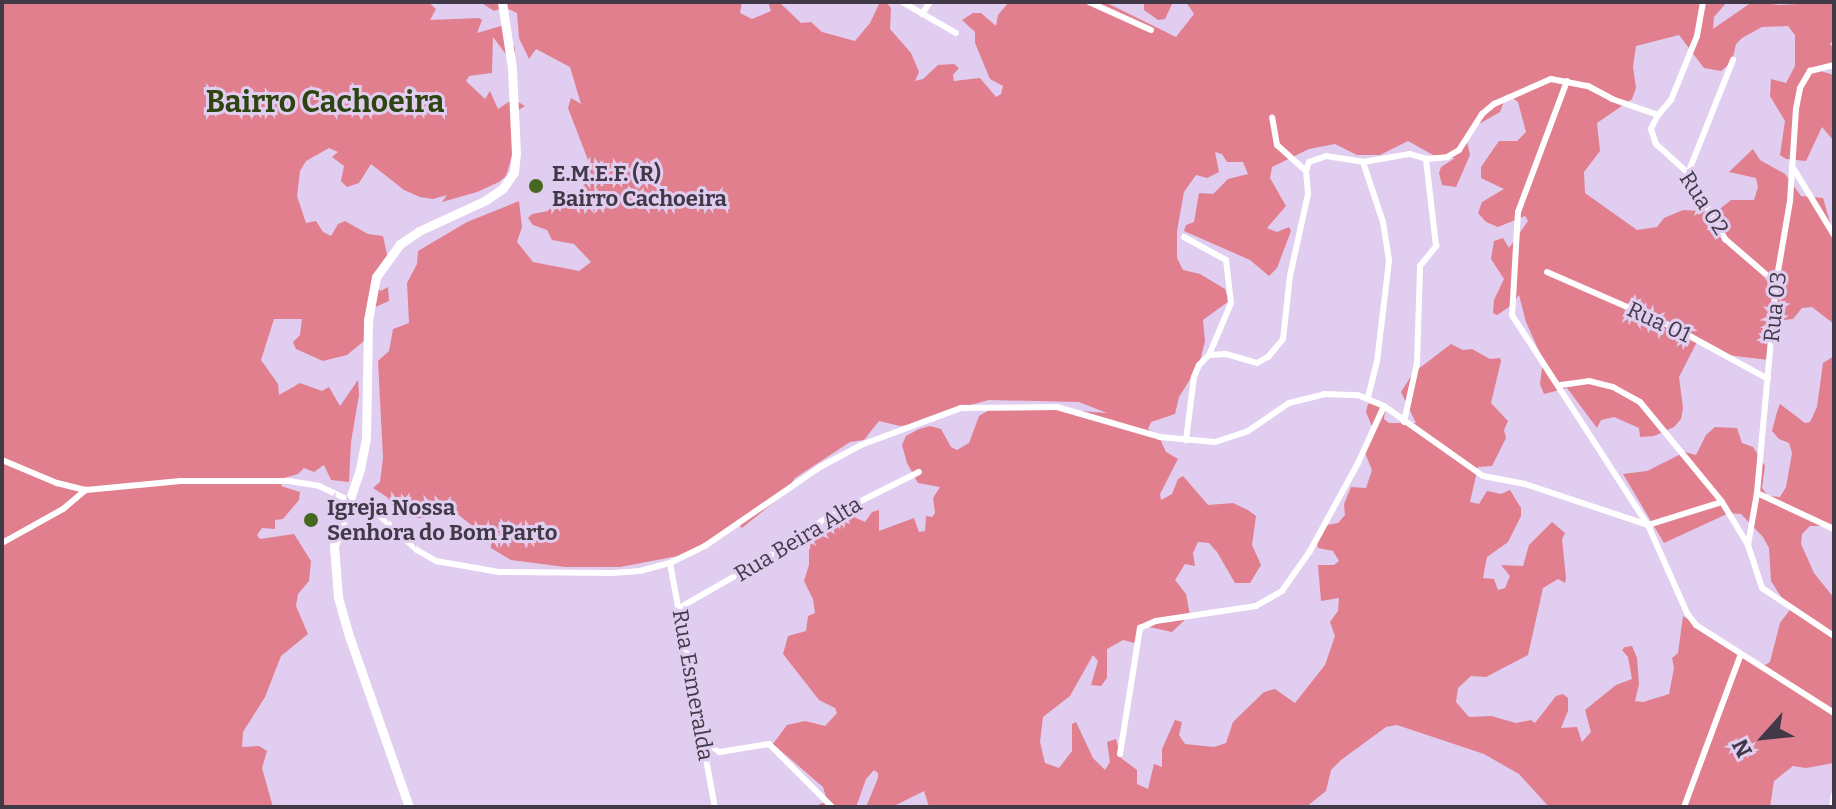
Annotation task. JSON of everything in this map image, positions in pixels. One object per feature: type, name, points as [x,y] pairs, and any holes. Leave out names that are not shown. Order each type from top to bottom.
[{"type":"street","points":[[409,807],[338,597],[334,546],[366,438],[368,320],[376,277],[400,244],[419,231],[486,200],[503,188],[514,172],[512,68],[502,2]]},
{"type":"street","points":[[902,2],[956,33]]},
{"type":"street","points":[[922,14],[930,2]]},
{"type":"street","points":[[1089,2],[1151,30]]},
{"type":"street","points":[[1209,355],[1226,354],[1257,363],[1268,357],[1283,339],[1290,276],[1308,194],[1306,171],[1309,162],[1326,156],[1363,162],[1410,154],[1426,159],[1447,157],[1459,150],[1482,114],[1494,104],[1551,79],[1567,81],[1658,115],[1671,100],[1692,49],[1703,2]]},
{"type":"street","points":[[1688,173],[1733,60]]},
{"type":"street","name":"Rua 03","points":[[1748,545],[1757,493],[1776,283],[1790,201],[1796,109],[1800,88],[1810,71],[1834,65]]},
{"type":"street","points":[[1567,81],[1518,212],[1511,302],[1519,327],[1561,385],[1648,525],[1687,613],[1709,635],[1834,713]]},
{"type":"street","name":"Rua 02","points":[[1658,115],[1652,124],[1651,136],[1688,173],[1725,239],[1776,283]]},
{"type":"street","points":[[1272,117],[1277,145],[1306,171]]},
{"type":"street","points":[[1404,422],[1417,363],[1420,266],[1436,246],[1426,159]]},
{"type":"street","points":[[1363,162],[1383,222],[1389,261],[1377,361],[1368,397]]},
{"type":"street","points":[[1792,166],[1834,235]]},
{"type":"street","points":[[1184,237],[1218,252],[1228,266],[1229,312],[1209,355],[1199,365],[1194,377],[1186,440]]},
{"type":"street","name":"Rua 01","points":[[1547,272],[1675,328],[1768,379]]},
{"type":"street","points":[[1561,385],[1589,381],[1613,387],[1640,402],[1722,502],[1748,545],[1762,588],[1834,636]]},
{"type":"street","points":[[2,460],[57,483],[86,490],[181,481],[289,481],[319,486],[378,514],[417,550],[460,567],[499,572],[612,573],[640,571],[670,563],[705,546],[794,482],[847,453],[961,408],[1057,407],[1160,437],[1215,442],[1232,438],[1289,403],[1342,393],[1368,397],[1384,406],[1483,476],[1538,488],[1648,525],[1722,502]]},
{"type":"street","points":[[1120,754],[1140,628],[1156,621],[1256,606],[1282,591],[1318,538],[1384,406]]},
{"type":"street","name":"Rua Beira Alta","points":[[679,608],[761,561],[825,519],[919,472]]},
{"type":"street","points":[[2,543],[63,509],[86,490]]},
{"type":"street","points":[[1757,493],[1834,529]]},
{"type":"street","name":"Rua Esmeralda","points":[[670,563],[715,807]]},
{"type":"street","points":[[1684,807],[1741,654]]},
{"type":"street","points":[[704,745],[720,752],[769,744],[832,807]]},
{"type":"street","points":[[1832,807],[1834,795]]},
{"type":"shaded area","points":[[2,2],[428,2],[436,9],[430,20],[479,18],[482,20],[477,33],[501,26],[515,48],[511,61],[493,37],[492,73],[469,76],[466,81],[485,99],[490,91],[498,109],[513,99],[525,106],[515,112],[512,156],[506,176],[499,182],[442,202],[447,195],[433,199],[420,197],[404,190],[371,164],[359,183],[347,187],[341,181],[344,166],[332,157],[338,152],[329,148],[306,161],[300,171],[297,196],[306,223],[316,221],[323,232],[331,236],[338,224],[345,221],[368,234],[383,236],[388,259],[377,288],[381,291],[388,287],[389,301],[373,308],[364,341],[347,355],[323,361],[296,349],[293,342],[300,335],[302,319],[274,319],[261,360],[278,384],[279,395],[300,383],[322,391],[329,387],[340,406],[358,380],[359,395],[351,442],[349,482],[331,480],[324,465],[314,472],[304,468],[298,474],[284,478],[281,486],[300,492],[299,500],[283,519],[275,520],[275,529],[262,528],[257,535],[260,539],[294,534],[311,561],[309,581],[298,594],[296,606],[308,634],[281,656],[265,697],[243,732],[242,747],[259,746],[267,751],[262,768],[273,807],[2,807]]},
{"type":"shaded area","points":[[480,2],[742,2],[740,13],[752,19],[771,11],[768,2],[779,2],[801,23],[811,22],[822,32],[855,41],[870,23],[880,2],[886,2],[891,8],[890,29],[911,53],[919,72],[915,81],[923,79],[938,65],[954,64],[959,68],[953,75],[954,81],[980,78],[996,97],[1001,94],[1003,86],[990,79],[975,43],[975,32],[962,20],[973,13],[981,13],[996,26],[998,15],[1009,2],[1105,2],[1176,37],[1194,14],[1186,2],[1727,2],[1714,17],[1713,29],[1752,2],[1780,5],[1834,2],[1834,39],[1830,44],[1834,49],[1834,66],[1817,70],[1834,75],[1834,141],[1822,127],[1806,161],[1786,159],[1780,155],[1785,121],[1770,96],[1771,79],[1786,83],[1795,66],[1795,35],[1788,26],[1762,27],[1742,38],[1736,44],[1732,62],[1721,71],[1704,68],[1679,35],[1636,46],[1633,67],[1636,88],[1632,99],[1597,123],[1600,151],[1584,172],[1585,193],[1637,230],[1657,227],[1664,218],[1683,210],[1716,212],[1731,200],[1754,200],[1758,187],[1756,178],[1729,172],[1753,149],[1760,160],[1785,174],[1801,196],[1823,198],[1834,236],[1834,324],[1812,307],[1802,308],[1793,319],[1784,320],[1768,334],[1769,360],[1727,355],[1698,340],[1679,377],[1683,408],[1681,419],[1674,427],[1654,436],[1640,437],[1639,428],[1614,417],[1601,420],[1597,428],[1567,388],[1544,394],[1540,384],[1543,360],[1526,322],[1519,295],[1509,307],[1497,315],[1493,313],[1494,300],[1504,279],[1491,259],[1494,241],[1503,238],[1509,248],[1528,221],[1525,216],[1498,227],[1486,222],[1478,213],[1482,202],[1504,189],[1481,178],[1481,167],[1499,141],[1517,141],[1526,132],[1518,102],[1507,94],[1500,112],[1472,128],[1467,141],[1470,155],[1456,187],[1442,185],[1439,173],[1441,167],[1455,158],[1433,155],[1408,141],[1380,155],[1357,155],[1335,144],[1309,149],[1272,167],[1270,178],[1286,206],[1267,228],[1277,232],[1289,227],[1291,231],[1277,268],[1269,276],[1250,260],[1184,231],[1186,225],[1194,222],[1199,193],[1213,194],[1228,179],[1248,174],[1243,162],[1227,162],[1222,154],[1215,152],[1219,172],[1207,178],[1196,175],[1184,192],[1177,231],[1177,258],[1183,270],[1200,274],[1225,289],[1229,301],[1203,320],[1205,341],[1199,365],[1179,397],[1175,414],[1151,422],[1148,429],[1160,439],[1166,452],[1178,459],[1160,494],[1161,500],[1172,494],[1178,479],[1183,476],[1208,505],[1233,503],[1248,510],[1256,516],[1252,545],[1261,565],[1250,583],[1235,583],[1209,543],[1198,542],[1193,553],[1195,566],[1185,564],[1175,580],[1186,594],[1190,615],[1172,632],[1145,626],[1134,643],[1123,640],[1107,649],[1107,678],[1101,686],[1091,685],[1098,661],[1093,655],[1070,696],[1043,717],[1040,742],[1045,763],[1059,768],[1072,751],[1072,724],[1076,722],[1093,758],[1105,770],[1110,762],[1107,742],[1116,739],[1121,758],[1137,770],[1137,784],[1148,789],[1154,764],[1162,767],[1162,749],[1175,720],[1182,722],[1179,735],[1185,744],[1214,747],[1226,743],[1233,722],[1264,692],[1275,689],[1295,703],[1325,665],[1335,636],[1330,622],[1338,611],[1339,598],[1321,601],[1318,565],[1334,565],[1339,561],[1333,551],[1318,548],[1317,543],[1327,525],[1338,523],[1345,515],[1344,504],[1351,487],[1366,488],[1372,470],[1365,453],[1373,429],[1366,412],[1368,404],[1377,401],[1386,403],[1384,419],[1389,423],[1416,423],[1401,392],[1413,373],[1451,344],[1463,350],[1472,349],[1490,359],[1500,358],[1501,361],[1491,403],[1508,421],[1504,430],[1506,438],[1492,466],[1478,467],[1470,502],[1479,504],[1487,491],[1501,494],[1510,490],[1521,508],[1521,516],[1508,542],[1487,557],[1483,578],[1494,579],[1498,590],[1505,588],[1510,576],[1501,565],[1523,566],[1529,545],[1552,522],[1565,533],[1562,539],[1566,578],[1565,583],[1558,579],[1543,588],[1528,655],[1486,677],[1471,676],[1458,688],[1456,702],[1469,717],[1491,716],[1516,723],[1531,720],[1535,723],[1556,696],[1563,694],[1568,698],[1568,711],[1561,728],[1577,727],[1582,742],[1591,732],[1585,710],[1616,685],[1632,679],[1628,657],[1622,650],[1625,647],[1632,646],[1637,658],[1639,684],[1635,701],[1643,702],[1669,694],[1674,668],[1672,658],[1678,653],[1683,616],[1752,661],[1765,665],[1770,662],[1780,623],[1792,607],[1783,600],[1771,581],[1769,548],[1763,537],[1741,514],[1729,513],[1664,543],[1623,474],[1647,471],[1685,452],[1696,455],[1706,435],[1715,427],[1737,428],[1742,443],[1753,447],[1765,466],[1762,488],[1768,496],[1780,497],[1786,487],[1792,453],[1789,443],[1779,439],[1772,431],[1780,404],[1805,423],[1810,422],[1817,407],[1823,363],[1834,356],[1834,526],[1810,526],[1802,534],[1801,544],[1814,573],[1834,598],[1834,763],[1806,768],[1793,766],[1774,781],[1770,807],[1549,807],[1519,774],[1484,754],[1397,725],[1386,727],[1341,760],[1331,770],[1326,791],[1306,807],[929,807],[924,791],[892,807],[866,807],[878,778],[874,770],[866,779],[856,807],[814,807],[827,801],[823,787],[773,744],[787,725],[805,721],[825,726],[837,713],[835,708],[819,700],[783,654],[788,636],[806,631],[808,616],[815,613],[813,599],[804,581],[809,565],[809,544],[847,514],[865,522],[872,512],[879,510],[879,531],[914,518],[919,532],[925,531],[926,516],[932,517],[935,513],[933,498],[940,487],[918,483],[902,445],[906,436],[919,429],[930,426],[941,429],[951,447],[957,450],[969,443],[979,416],[989,410],[1040,408],[1107,413],[1079,402],[989,400],[951,410],[917,424],[900,426],[879,421],[864,440],[850,442],[795,478],[784,494],[742,528],[739,525],[708,545],[678,556],[620,567],[565,567],[511,560],[491,548],[479,531],[456,513],[420,518],[400,516],[387,497],[373,488],[380,482],[383,458],[378,361],[389,351],[393,329],[409,323],[407,283],[417,264],[418,251],[467,222],[519,201],[522,227],[517,242],[533,262],[579,271],[591,262],[574,244],[552,240],[547,230],[533,225],[528,218],[532,214],[548,211],[561,191],[578,192],[585,188],[573,174],[575,163],[584,170],[588,160],[568,108],[571,98],[581,104],[570,67],[536,49],[529,59],[519,38],[517,13],[504,7],[494,11]]},
{"type":"shaded area","points":[[1144,2],[1173,2],[1165,19],[1158,20],[1144,10]]},
{"type":"place","name":"E.M.E.F. (R) Bairro Cachoeira","points":[[536,186]]},
{"type":"place","name":"Igreja Nossa Senhora do Bom Parto","points":[[311,520]]},
{"type":"district","name":"Bairro Cachoeira","points":[[325,102]]}]
